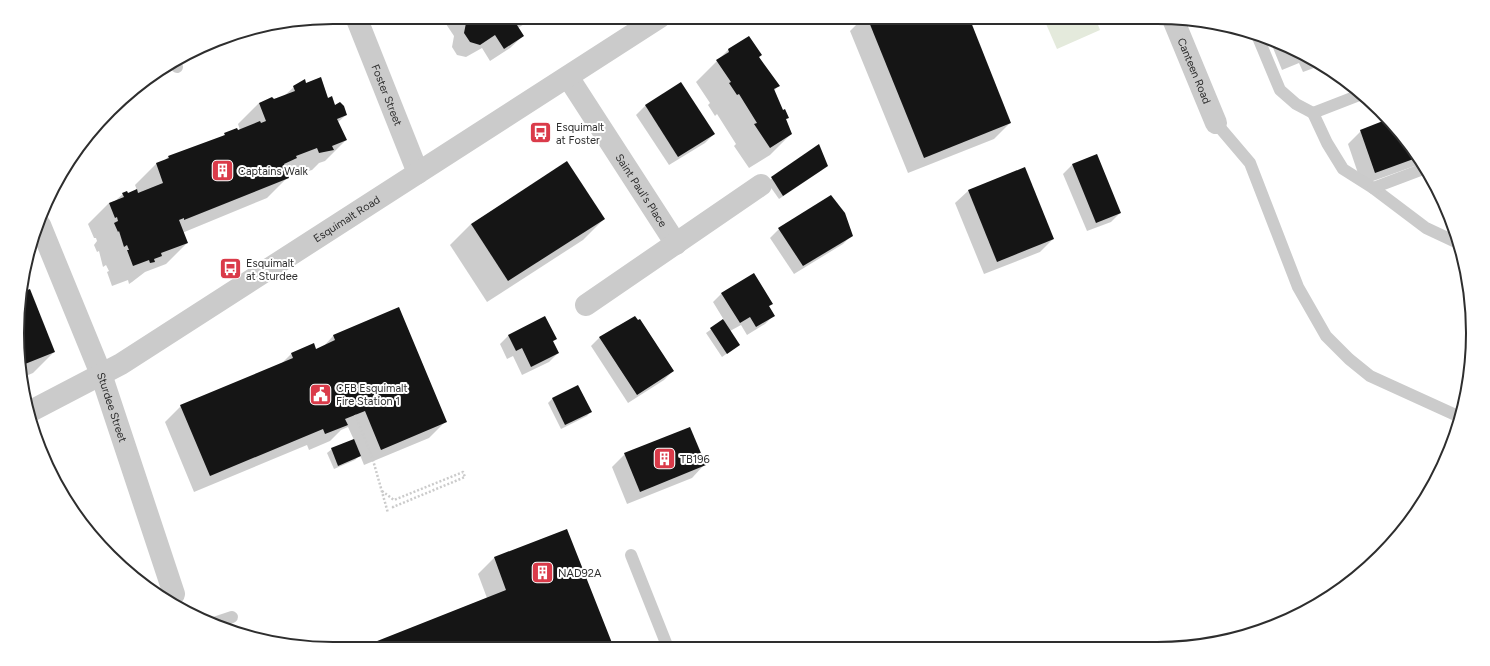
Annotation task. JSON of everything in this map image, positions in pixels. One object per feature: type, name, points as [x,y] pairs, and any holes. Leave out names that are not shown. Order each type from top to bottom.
[{"type":"street","name":"Foster Street","points":[[359,24],[418,173]]},
{"type":"street","name":"Esquimalt Road","points":[[34,409],[121,364],[649,24]]},
{"type":"street","name":"Canteen Road","points":[[1175,25],[1216,123]]},
{"type":"street","name":"Saint Paul's Place","points":[[568,77],[676,244]]},
{"type":"street","points":[[586,305],[761,185]]},
{"type":"street","name":"Sturdee Street","points":[[42,230],[101,374],[176,599]]},
{"type":"lane","points":[[1260,42],[1278,86],[1296,104],[1313,114],[1327,143],[1343,169],[1373,188],[1426,228],[1452,240]]},
{"type":"lane","points":[[1313,114],[1356,97]]},
{"type":"lane","points":[[1216,123],[1250,163],[1298,287],[1326,336],[1349,360],[1370,376],[1455,415]]},
{"type":"lane","points":[[1373,188],[1420,170]]},
{"type":"lane","points":[[631,555],[666,642]]},
{"type":"lane","points":[[221,621],[232,617]]},
{"type":"path","points":[[355,415],[371,453],[382,491],[384,504],[388,513]]},
{"type":"path","points":[[382,491],[394,500],[463,472],[465,477],[393,507],[394,510]]},
{"type":"shaded area","points":[[1046,24],[1098,24],[1100,30],[1057,49]]},
{"type":"building","points":[[466,24],[519,24],[517,25],[524,36],[504,49],[495,35],[480,45],[470,42],[464,33]]},
{"type":"building","points":[[870,24],[972,24],[1011,123],[924,158]]},
{"type":"building","points":[[749,36],[762,55],[759,57],[780,86],[774,89],[783,110],[785,109],[789,118],[786,119],[792,134],[770,148],[754,124],[757,123],[739,94],[737,95],[729,83],[731,82],[716,60],[729,52],[728,49]]},
{"type":"building","name":"Captains Walk","points":[[321,77],[328,98],[332,96],[335,105],[340,102],[344,106],[347,115],[337,119],[347,140],[332,146],[334,150],[319,153],[317,148],[296,156],[297,158],[284,164],[289,178],[184,220],[184,218],[179,220],[188,243],[161,253],[162,256],[154,259],[155,262],[150,263],[149,260],[133,266],[127,250],[129,250],[127,245],[124,247],[119,231],[118,232],[114,223],[118,221],[117,217],[115,218],[109,203],[124,197],[122,193],[127,191],[128,193],[137,189],[138,193],[163,183],[156,163],[169,158],[168,156],[225,135],[224,133],[237,128],[238,130],[260,121],[261,123],[266,121],[259,103],[272,97],[274,99],[295,91],[293,86],[305,79],[306,83]]},
{"type":"building","points":[[681,82],[715,134],[678,157],[645,105]]},
{"type":"building","points":[[1382,122],[1413,159],[1375,173],[1360,130]]},
{"type":"building","points":[[819,144],[828,166],[783,196],[771,177]]},
{"type":"building","points":[[1097,154],[1121,213],[1096,223],[1072,164]]},
{"type":"building","points":[[567,161],[605,219],[508,281],[471,224]]},
{"type":"building","points":[[1025,167],[1054,239],[997,262],[968,190]]},
{"type":"building","points":[[831,195],[845,213],[853,236],[803,266],[778,228]]},
{"type":"building","points":[[754,273],[773,304],[769,306],[775,316],[756,327],[750,317],[740,323],[721,293]]},
{"type":"building","points":[[30,289],[55,352],[26,364],[24,333],[27,290]]},
{"type":"building","name":"CFB Esquimalt Fire Station 1","points":[[399,307],[447,422],[381,450],[365,411],[345,419],[348,425],[325,434],[323,429],[210,476],[180,405],[293,358],[291,353],[314,343],[316,349],[335,340],[333,335]]},
{"type":"building","points":[[545,316],[557,339],[553,341],[559,353],[531,367],[522,348],[516,351],[508,335]]},
{"type":"building","points":[[635,316],[638,320],[640,319],[674,371],[637,395],[599,337]]},
{"type":"building","points":[[723,319],[740,345],[727,354],[710,328]]},
{"type":"building","points":[[578,385],[592,412],[565,425],[552,398]]},
{"type":"building","name":"TB196","points":[[690,427],[706,465],[640,492],[624,453]]},
{"type":"building","points":[[354,439],[361,456],[338,466],[331,448]]},
{"type":"building","name":"NAD92A","points":[[567,529],[612,642],[375,642],[506,590],[494,557]]},
{"type":"place","name":"Esquimalt at Foster","points":[[540,133]]},
{"type":"place","name":"Captains Walk","points":[[223,171]]},
{"type":"place","name":"Esquimalt at Sturdee","points":[[230,269]]},
{"type":"place","name":"CFB Esquimalt Fire Station 1","points":[[320,394]]},
{"type":"place","name":"TB196","points":[[665,459]]},
{"type":"place","name":"NAD92A","points":[[542,573]]}]
